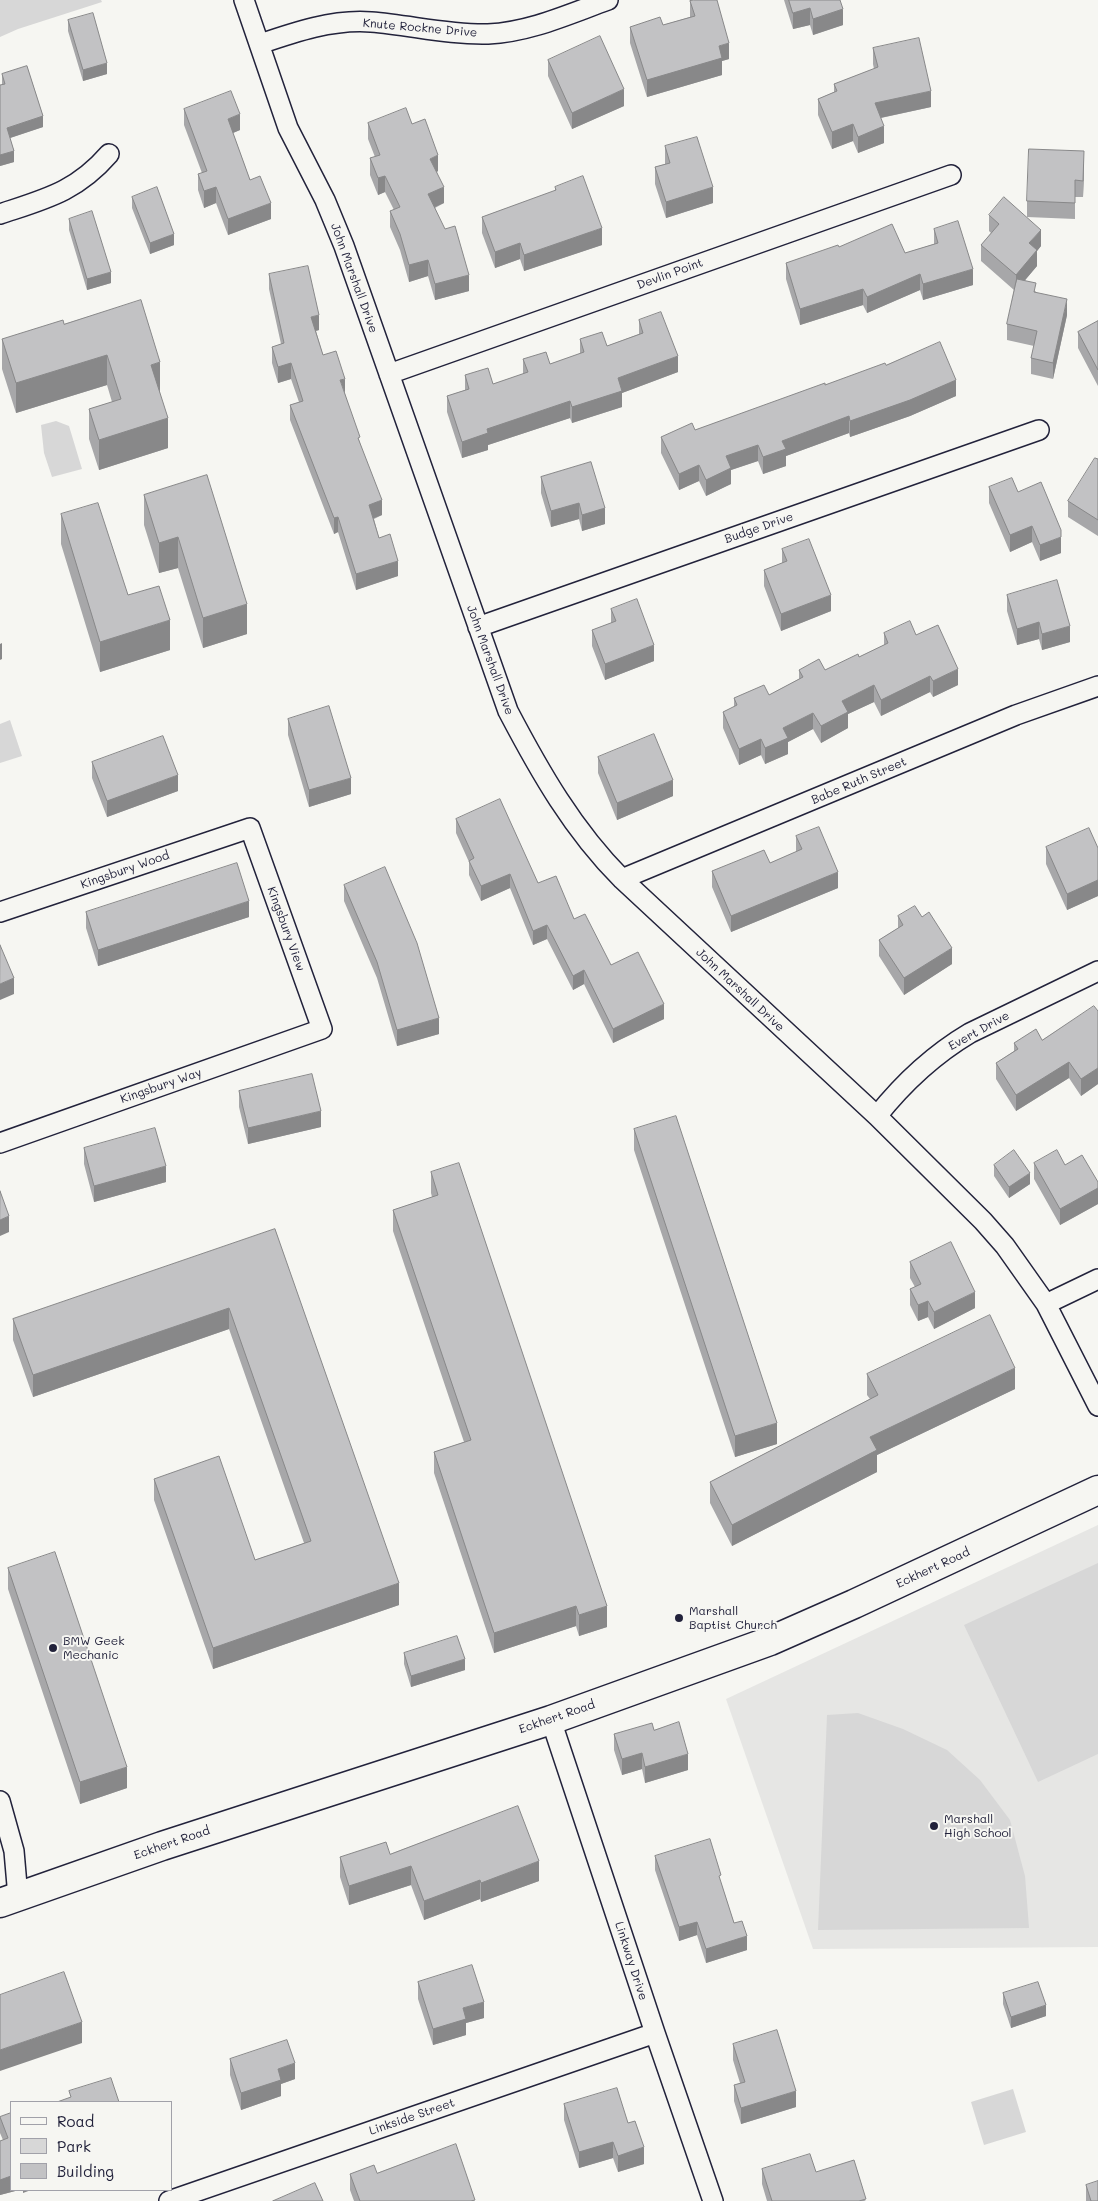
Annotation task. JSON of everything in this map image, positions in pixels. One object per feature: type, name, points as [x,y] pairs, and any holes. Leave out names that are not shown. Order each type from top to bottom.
[{"type":"main road","name":"Eckhert Road","points":[[6,1894],[162,1846],[551,1720],[770,1641],[854,1604],[1098,1490]]},
{"type":"street","name":"John Marshall Drive","points":[[244,0],[288,128],[325,200],[344,246],[508,711],[539,770],[566,814],[602,860],[877,1116],[983,1221],[1005,1246],[1046,1304],[1098,1406]]},
{"type":"street","name":"Knute Rockne Drive","points":[[260,44],[304,29],[346,23],[369,22],[454,34],[488,34],[522,30],[608,0]]},
{"type":"street","points":[[0,214],[49,198],[77,184],[96,169],[109,154]]},
{"type":"street","name":"Devlin Point","points":[[389,374],[951,175]]},
{"type":"street","name":"Budge Drive","points":[[478,627],[1039,430]]},
{"type":"street","name":"Babe Ruth Street","points":[[622,879],[1007,719],[1098,686]]},
{"type":"street","name":"Kingsbury Wood","points":[[0,912],[250,828]]},
{"type":"street","name":"Kingsbury View","points":[[250,828],[322,1029]]},
{"type":"street","name":"Evert Drive","points":[[877,1116],[915,1072],[951,1045],[970,1033],[1098,971]]},
{"type":"street","name":"Kingsbury Way","points":[[0,1143],[322,1029]]},
{"type":"street","points":[[1046,1304],[1098,1279]]},
{"type":"street","name":"Linkway Drive","points":[[551,1720],[713,2201]]},
{"type":"street","points":[[0,1801],[14,1851],[6,1894]]},
{"type":"street","name":"Linkside Street","points":[[169,2201],[655,2032]]},
{"type":"shaded area","name":"Marshall High School","points":[[1098,1525],[1098,1947],[813,1949],[726,1699]]},
{"type":"green space","points":[[0,0],[101,0],[102,2],[18,29],[0,37]]},
{"type":"green space","points":[[56,421],[69,426],[82,469],[52,477],[44,453],[41,425]]},
{"type":"green space","points":[[10,720],[22,756],[0,763],[0,724]]},
{"type":"green space","points":[[1098,1563],[1098,1754],[1038,1782],[964,1625]]},
{"type":"green space","points":[[858,1713],[903,1729],[947,1750],[980,1780],[1010,1820],[1025,1876],[1029,1928],[818,1930],[827,1715]]},
{"type":"green space","points":[[1013,2089],[1026,2132],[984,2145],[971,2102]]},
{"type":"building","points":[[717,0],[729,43],[719,46],[722,58],[647,80],[630,27],[660,17],[663,25],[695,16],[690,1]]},
{"type":"building","points":[[789,0],[840,0],[843,9],[813,19],[810,8],[793,13]]},
{"type":"building","points":[[93,13],[107,63],[83,70],[68,20]]},
{"type":"building","points":[[600,36],[624,89],[572,113],[548,60]]},
{"type":"building","points":[[919,38],[931,91],[875,103],[884,126],[858,137],[853,124],[832,132],[818,99],[837,91],[834,84],[878,67],[873,48]]},
{"type":"building","points":[[27,66],[43,116],[7,128],[14,151],[0,155],[0,85],[5,84],[2,74]]},
{"type":"building","points":[[231,91],[240,114],[228,119],[250,180],[260,176],[271,203],[228,219],[216,187],[204,191],[198,174],[207,171],[184,109]]},
{"type":"building","points":[[406,108],[412,124],[425,119],[438,155],[430,159],[444,187],[428,194],[445,229],[455,226],[469,275],[435,284],[428,260],[409,265],[400,234],[390,211],[400,207],[385,176],[378,178],[370,158],[380,155],[368,123]]},
{"type":"building","points":[[697,137],[713,187],[666,202],[655,167],[670,163],[665,146]]},
{"type":"building","points":[[1029,149],[1084,151],[1083,181],[1075,180],[1075,203],[1027,201]]},
{"type":"building","points":[[583,176],[602,228],[524,255],[520,243],[495,252],[482,217],[556,190],[555,187]]},
{"type":"building","points":[[157,187],[174,234],[150,243],[132,197]]},
{"type":"building","points":[[1004,197],[1041,230],[1029,243],[1037,250],[1016,275],[981,245],[999,224],[989,215]]},
{"type":"building","points":[[92,211],[111,272],[87,279],[69,219]]},
{"type":"building","points":[[958,221],[973,269],[923,284],[920,274],[867,297],[863,289],[800,309],[786,263],[838,245],[839,247],[892,224],[905,253],[938,243],[934,229]]},
{"type":"building","points":[[308,266],[319,315],[311,317],[323,355],[336,351],[345,379],[340,380],[360,437],[358,438],[382,500],[369,505],[379,538],[390,534],[398,561],[356,574],[338,517],[334,518],[290,405],[303,401],[291,363],[278,367],[272,347],[284,343],[269,274]]},
{"type":"building","points":[[1017,279],[1036,283],[1034,292],[1067,299],[1053,363],[1031,358],[1037,331],[1007,324]]},
{"type":"building","points":[[141,300],[160,362],[151,365],[168,418],[99,440],[89,409],[121,399],[107,355],[16,383],[2,339],[63,320],[64,324]]},
{"type":"building","points":[[661,312],[678,356],[618,378],[622,391],[572,407],[570,401],[487,429],[488,433],[462,442],[447,396],[469,389],[465,375],[488,368],[493,384],[528,372],[523,359],[546,352],[550,364],[584,352],[580,339],[602,332],[607,346],[643,333],[639,320]]},
{"type":"building","points":[[1098,321],[1098,370],[1078,332]]},
{"type":"building","points":[[940,342],[956,380],[910,400],[850,421],[849,416],[782,441],[786,449],[763,457],[758,445],[726,456],[731,468],[706,480],[699,465],[679,474],[661,437],[692,423],[695,430],[825,383],[825,385],[885,363],[886,365]]},
{"type":"building","points":[[1095,458],[1098,459],[1098,520],[1068,501]]},
{"type":"building","points":[[591,462],[605,508],[582,515],[579,503],[551,511],[541,477]]},
{"type":"building","points":[[207,475],[247,604],[203,618],[178,537],[159,543],[144,495]]},
{"type":"building","points":[[1012,478],[1018,492],[1041,482],[1061,530],[1061,537],[1040,545],[1032,526],[1010,535],[989,487]]},
{"type":"building","points":[[98,503],[128,595],[159,586],[170,620],[100,642],[61,514]]},
{"type":"building","points":[[809,539],[831,595],[781,614],[764,570],[787,561],[782,549]]},
{"type":"building","points":[[1057,580],[1070,626],[1042,634],[1039,622],[1017,629],[1007,595]]},
{"type":"building","points":[[637,599],[654,645],[605,664],[592,630],[616,621],[611,609]]},
{"type":"building","points":[[910,621],[916,635],[938,625],[958,669],[933,681],[930,676],[881,700],[874,685],[842,701],[848,712],[821,726],[813,713],[783,728],[788,738],[765,748],[761,739],[739,749],[723,712],[737,705],[734,698],[764,685],[769,695],[803,677],[799,670],[819,659],[825,670],[858,654],[859,657],[888,643],[884,633]]},
{"type":"building","points":[[329,706],[351,778],[309,790],[288,719]]},
{"type":"building","points":[[654,734],[673,780],[617,803],[598,757]]},
{"type":"building","points":[[163,736],[178,775],[107,801],[92,762]]},
{"type":"building","points":[[500,799],[538,883],[556,876],[574,919],[585,914],[611,965],[638,952],[664,1004],[613,1029],[584,970],[573,976],[547,925],[533,931],[510,874],[481,886],[469,861],[474,858],[456,819]]},
{"type":"building","points":[[819,827],[838,872],[731,916],[712,871],[764,850],[770,863],[802,849],[796,836]]},
{"type":"building","points":[[1089,828],[1098,848],[1098,880],[1067,894],[1046,847]]},
{"type":"building","points":[[237,863],[249,901],[98,950],[86,912]]},
{"type":"building","points":[[385,867],[417,943],[439,1018],[397,1030],[377,962],[344,885]]},
{"type":"building","points":[[915,906],[922,917],[929,912],[952,948],[904,978],[879,940],[903,925],[898,916]]},
{"type":"building","points":[[0,945],[14,978],[0,984]]},
{"type":"building","points":[[1094,1006],[1098,1011],[1098,1068],[1081,1079],[1069,1062],[1016,1095],[996,1063],[1018,1049],[1014,1043],[1036,1029],[1042,1040]]},
{"type":"building","points":[[312,1074],[321,1111],[248,1128],[239,1091]]},
{"type":"building","points":[[676,1116],[777,1423],[735,1436],[634,1129]]},
{"type":"building","points":[[155,1128],[166,1166],[94,1186],[84,1148]]},
{"type":"building","points":[[1014,1150],[1030,1173],[1009,1187],[994,1165]]},
{"type":"building","points":[[1057,1150],[1065,1165],[1082,1155],[1098,1182],[1098,1188],[1060,1209],[1034,1163]]},
{"type":"building","points":[[459,1163],[607,1606],[579,1615],[576,1606],[494,1633],[434,1452],[471,1440],[393,1210],[438,1195],[431,1172]]},
{"type":"building","points":[[0,1191],[9,1216],[0,1220]]},
{"type":"building","points":[[275,1229],[399,1583],[213,1648],[154,1479],[219,1456],[255,1560],[311,1541],[229,1308],[33,1375],[13,1319]]},
{"type":"building","points":[[951,1242],[975,1292],[934,1312],[928,1301],[918,1305],[910,1289],[921,1284],[910,1262]]},
{"type":"building","points":[[990,1315],[1015,1368],[870,1437],[877,1450],[732,1525],[710,1482],[878,1395],[867,1374]]},
{"type":"building","points":[[55,1552],[127,1767],[80,1782],[8,1568]]},
{"type":"building","points":[[457,1636],[465,1659],[411,1676],[404,1653]]},
{"type":"building","points":[[679,1722],[688,1754],[645,1767],[642,1753],[622,1759],[614,1734],[652,1723],[654,1730]]},
{"type":"building","points":[[518,1806],[539,1861],[481,1883],[480,1880],[424,1901],[411,1866],[349,1886],[340,1857],[386,1842],[390,1854]]},
{"type":"building","points":[[710,1839],[721,1875],[719,1876],[734,1923],[742,1921],[747,1936],[706,1949],[697,1922],[679,1927],[655,1856]]},
{"type":"building","points":[[472,1965],[484,2002],[463,2008],[466,2019],[433,2029],[418,1982]]},
{"type":"building","points":[[64,1972],[82,2022],[0,2050],[0,1995]]},
{"type":"building","points":[[1038,1982],[1046,2005],[1011,2017],[1003,1993]]},
{"type":"building","points":[[777,2030],[796,2091],[741,2108],[734,2085],[745,2082],[733,2044]]},
{"type":"building","points":[[287,2040],[295,2063],[278,2069],[281,2080],[241,2093],[230,2059]]},
{"type":"building","points":[[111,2078],[119,2101],[60,2101],[71,2097],[69,2091]]},
{"type":"building","points":[[617,2088],[628,2123],[635,2121],[644,2147],[618,2156],[613,2142],[579,2152],[564,2104]]},
{"type":"building","points":[[10,2113],[10,2176],[0,2180],[0,2141],[8,2138],[0,2117]]},
{"type":"building","points":[[456,2144],[475,2200],[360,2201],[350,2174],[374,2165],[377,2173]]},
{"type":"building","points":[[810,2154],[816,2172],[854,2160],[866,2199],[859,2201],[772,2201],[762,2169]]},
{"type":"building","points":[[1098,2181],[1098,2201],[1091,2201],[1086,2185]]},
{"type":"building","points":[[315,2183],[323,2201],[273,2201]]},
{"type":"place","name":"Marshall Baptist Church","points":[[679,1618]]},
{"type":"place","name":"BMW Geek Mechanic","points":[[53,1648]]},
{"type":"place","name":"Marshall High School","points":[[934,1826]]}]
